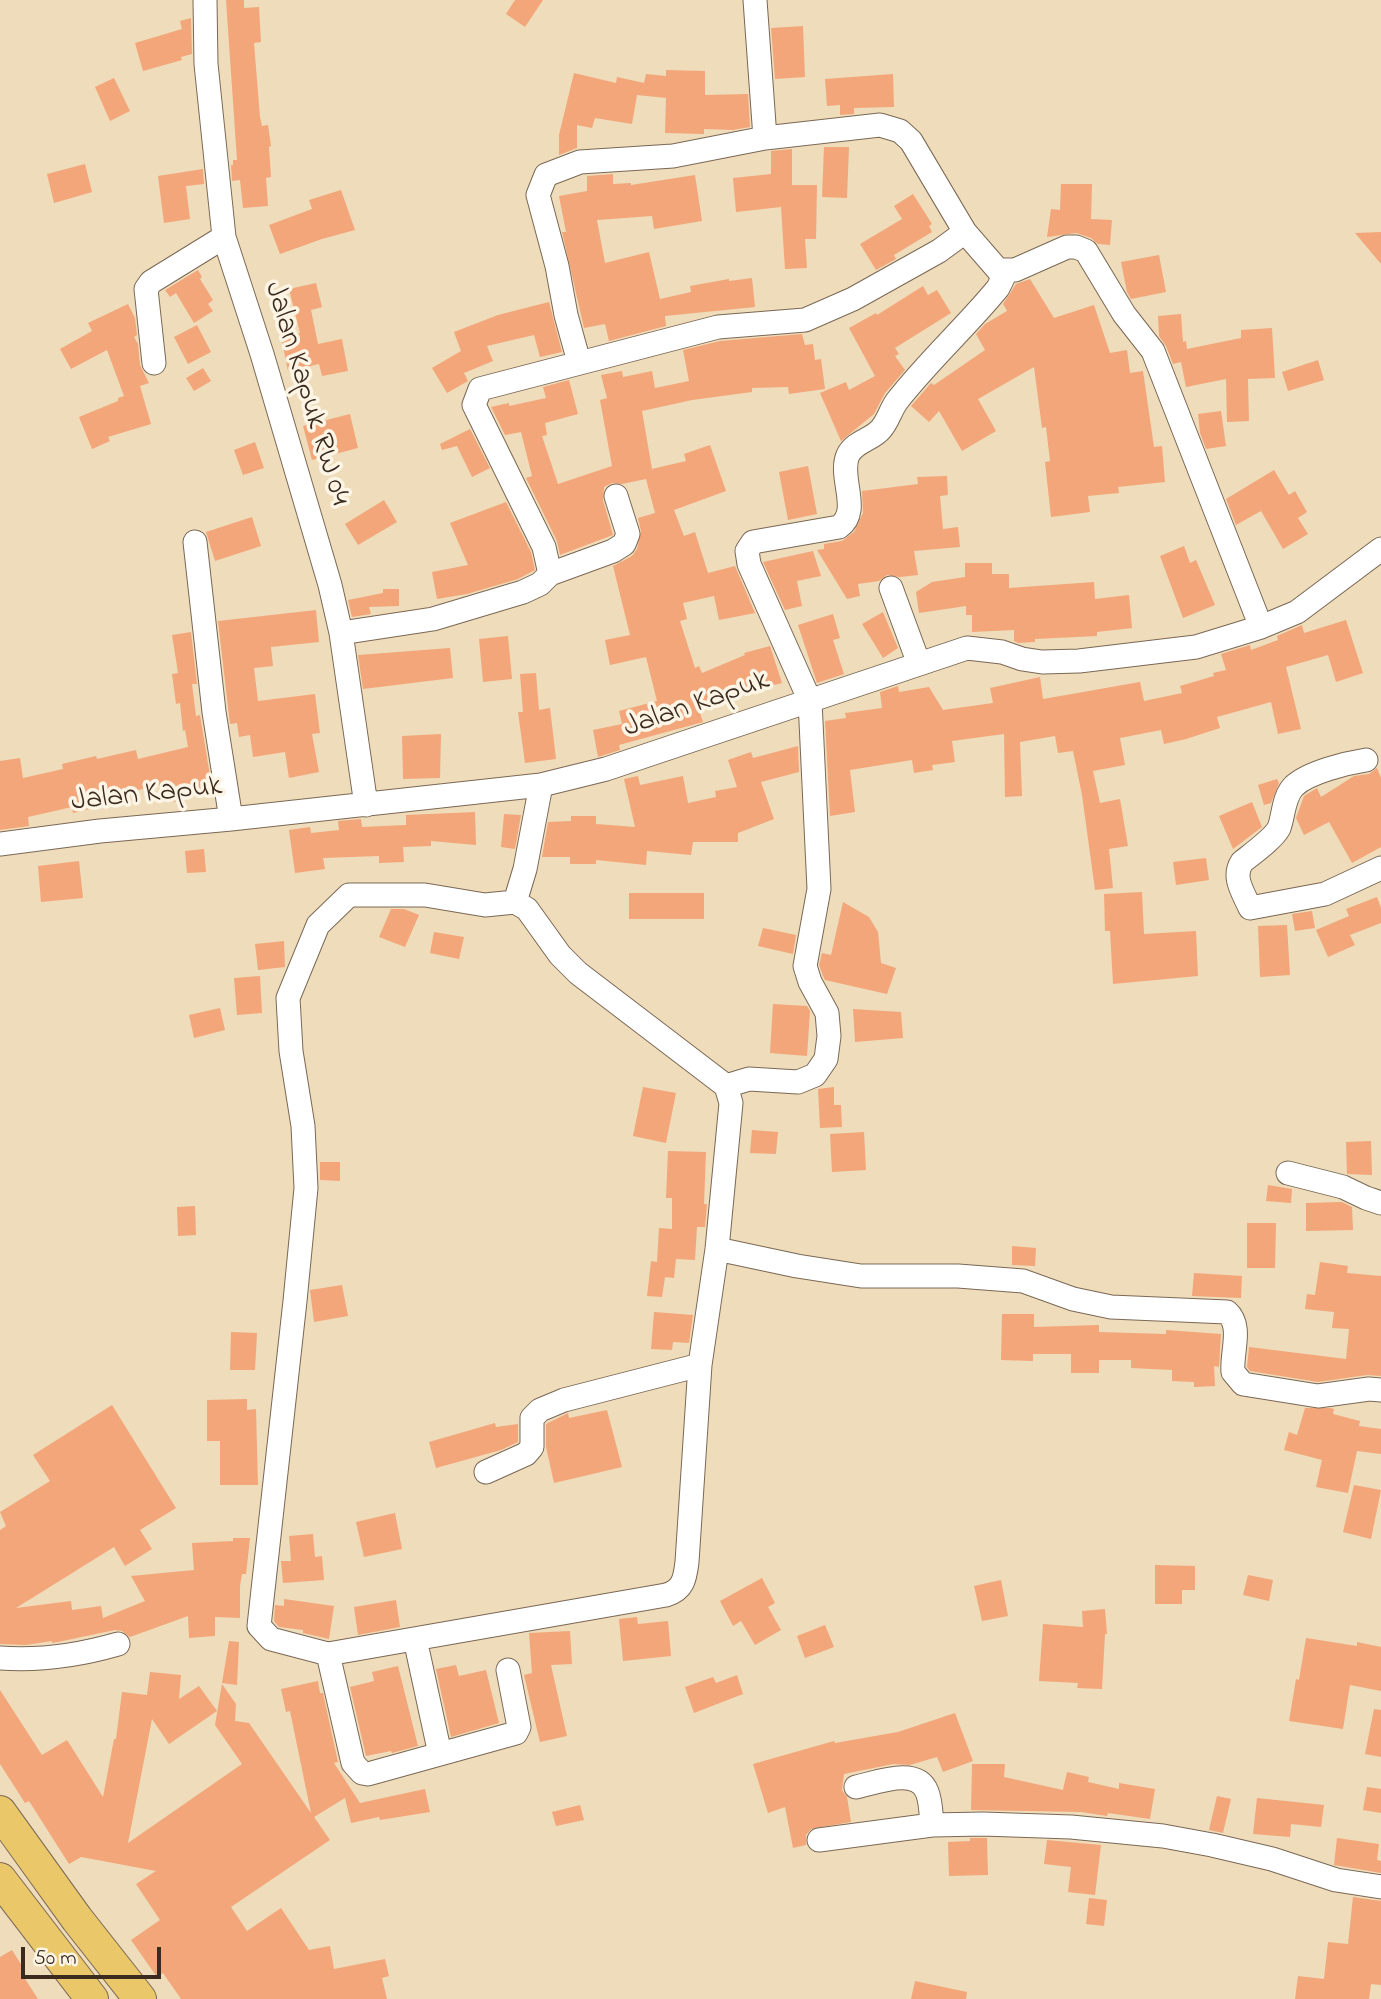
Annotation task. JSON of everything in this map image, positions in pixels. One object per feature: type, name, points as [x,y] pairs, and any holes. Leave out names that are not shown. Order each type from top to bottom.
[{"type":"highway","points":[[0,1812],[77,1919],[140,1999]]},
{"type":"highway","points":[[34,1858],[3,1893],[92,1999]]},
{"type":"street","name":"Jalan Kapuk RW 04","points":[[205,0],[206,64],[223,237],[262,354],[330,585],[341,633],[366,804]]},
{"type":"street","points":[[755,0],[765,138]]},
{"type":"street","points":[[579,362],[538,195],[546,175],[580,162],[673,156],[765,138],[880,125],[900,131],[911,141],[965,232],[1003,278],[998,288],[896,403],[880,430],[856,444],[848,456],[845,471],[849,515],[846,522],[839,527],[753,542],[749,545],[749,564],[810,701],[819,889],[804,967],[827,1013],[829,1036],[826,1059],[815,1075],[798,1082],[748,1079],[726,1086]]},
{"type":"street","points":[[550,574],[544,547],[474,405],[480,389],[719,327],[805,320],[853,299],[939,251],[965,232]]},
{"type":"street","points":[[154,363],[146,289],[151,282],[223,237]]},
{"type":"street","points":[[998,270],[1015,270],[1067,247],[1086,251],[1124,314],[1153,351],[1261,627]]},
{"type":"street","points":[[341,633],[433,619],[523,592],[540,584],[550,574],[613,551],[624,544],[628,534],[616,496]]},
{"type":"street","points":[[195,542],[214,712],[232,819]]},
{"type":"street","name":"Jalan Kapuk","points":[[0,844],[541,785],[606,769],[967,648],[1002,652],[1042,662],[1079,661],[1196,647],[1261,627],[1297,612],[1381,549]]},
{"type":"street","points":[[891,588],[919,664]]},
{"type":"street","points":[[1366,760],[1350,762],[1294,786],[1281,815],[1278,830],[1242,862],[1237,878],[1250,908],[1325,894],[1381,868]]},
{"type":"street","points":[[515,902],[525,869],[541,785]]},
{"type":"street","points":[[349,895],[425,895],[485,905],[515,902],[527,909],[560,955],[578,973],[726,1086],[731,1103],[717,1250],[700,1365],[687,1562],[682,1586],[674,1593],[666,1595],[328,1654],[271,1639],[259,1626],[306,1188],[303,1126],[291,1051],[288,998],[318,925],[349,895]]},
{"type":"street","points":[[1288,1173],[1343,1187],[1381,1203]]},
{"type":"street","points":[[717,1250],[862,1276],[958,1276],[1023,1281],[1073,1299],[1111,1307],[1227,1312],[1234,1318],[1236,1327],[1233,1372],[1243,1384],[1318,1396],[1369,1389],[1381,1390]]},
{"type":"street","points":[[486,1472],[526,1454],[532,1447],[532,1418],[540,1410],[564,1400],[700,1365]]},
{"type":"street","points":[[415,1639],[440,1754]]},
{"type":"street","points":[[0,1658],[53,1657],[118,1644]]},
{"type":"street","points":[[328,1654],[352,1763],[368,1774],[516,1733],[519,1727],[508,1670]]},
{"type":"street","points":[[856,1787],[914,1777],[928,1792],[932,1825]]},
{"type":"street","points":[[819,1840],[932,1825],[1071,1827],[1163,1836],[1272,1859],[1336,1880],[1381,1887]]},
{"type":"building","points":[[226,0],[244,0],[244,8],[259,7],[261,42],[254,43],[260,117],[262,126],[268,125],[271,146],[271,177],[266,178],[268,206],[243,208],[240,180],[232,181],[231,165],[233,160],[237,160]]},
{"type":"building","points":[[515,0],[543,0],[525,27],[506,14]]},
{"type":"building","points":[[191,18],[192,54],[181,57],[182,60],[143,71],[135,43],[182,29],[180,21]]},
{"type":"building","points":[[803,26],[805,77],[775,79],[771,28]]},
{"type":"building","points":[[666,70],[705,71],[705,95],[748,94],[750,127],[733,130],[704,129],[704,134],[665,133],[666,98],[637,95],[632,124],[595,118],[592,128],[577,125],[577,148],[559,155],[559,135],[574,73],[616,83],[617,77],[644,83],[646,74],[666,76]]},
{"type":"building","points":[[893,74],[894,107],[854,108],[854,114],[840,115],[840,105],[827,106],[825,79]]},
{"type":"building","points":[[114,78],[130,111],[110,121],[95,87]]},
{"type":"building","points":[[824,147],[849,147],[847,198],[822,197]]},
{"type":"building","points":[[792,149],[792,185],[817,185],[816,239],[805,239],[807,268],[785,269],[781,207],[736,212],[733,178],[771,174],[771,151]]},
{"type":"building","points":[[85,164],[92,192],[54,203],[47,174]]},
{"type":"building","points":[[203,169],[204,184],[186,186],[190,219],[164,223],[158,176]]},
{"type":"building","points":[[613,174],[613,184],[631,185],[695,175],[702,221],[654,229],[652,216],[597,220],[605,263],[649,252],[660,299],[691,292],[690,286],[752,278],[755,307],[665,316],[666,326],[609,341],[605,324],[584,328],[562,232],[566,232],[559,196],[587,191],[587,176]]},
{"type":"building","points":[[1061,184],[1092,184],[1091,219],[1112,220],[1110,245],[1098,244],[1091,238],[1076,233],[1047,237],[1051,209],[1060,210]]},
{"type":"building","points":[[341,190],[355,230],[280,254],[269,225],[312,209],[309,200]]},
{"type":"building","points":[[913,194],[932,224],[929,226],[932,232],[894,255],[896,259],[876,270],[860,244],[902,219],[894,206]]},
{"type":"building","points":[[1381,232],[1381,264],[1355,233]]},
{"type":"building","points":[[1159,255],[1166,292],[1131,299],[1121,262]]},
{"type":"building","points":[[198,270],[202,277],[200,279],[213,300],[208,304],[213,311],[194,323],[176,293],[170,297],[165,290]]},
{"type":"building","points":[[1030,279],[1054,318],[1094,305],[1110,353],[1127,350],[1130,373],[1143,371],[1154,447],[1162,446],[1165,482],[1118,487],[1119,493],[1088,496],[1090,512],[1051,517],[1045,462],[1050,461],[1046,427],[1042,428],[1034,367],[978,399],[996,431],[962,451],[939,411],[929,422],[911,406],[931,383],[934,385],[985,350],[976,334],[985,324],[1007,311],[1003,304],[1016,284]]},
{"type":"building","points":[[316,283],[322,307],[311,310],[318,344],[342,339],[348,371],[322,376],[319,364],[288,371],[281,337],[300,333],[289,289]]},
{"type":"building","points":[[923,286],[928,295],[937,290],[951,313],[895,348],[899,354],[895,356],[905,370],[885,393],[874,414],[841,441],[820,393],[846,382],[849,390],[875,376],[849,328],[876,313],[877,315]]},
{"type":"building","points":[[549,302],[562,352],[540,357],[534,335],[487,346],[493,361],[464,373],[468,381],[447,393],[432,368],[461,351],[454,332],[498,315]]},
{"type":"building","points":[[128,304],[135,318],[137,335],[134,337],[138,344],[140,365],[149,383],[140,386],[151,424],[108,437],[110,441],[92,449],[79,417],[124,396],[107,350],[71,369],[60,349],[92,331],[88,323]]},
{"type":"building","points":[[1181,314],[1183,342],[1186,341],[1187,349],[1241,338],[1241,330],[1272,328],[1275,378],[1248,379],[1249,421],[1227,422],[1226,379],[1186,387],[1181,362],[1173,364],[1159,336],[1158,316]]},
{"type":"building","points":[[197,325],[211,352],[188,364],[174,337]]},
{"type":"building","points":[[802,334],[805,345],[813,344],[815,360],[821,359],[825,389],[789,394],[788,387],[752,388],[752,392],[692,400],[642,411],[652,469],[686,461],[684,454],[710,445],[726,491],[674,510],[684,536],[695,532],[708,573],[735,566],[755,613],[719,620],[714,596],[683,603],[687,619],[680,621],[695,668],[699,666],[702,673],[745,655],[744,653],[770,646],[782,683],[755,690],[754,686],[699,710],[703,722],[619,745],[620,750],[598,757],[593,730],[622,724],[619,711],[657,701],[646,657],[610,665],[605,640],[630,635],[613,566],[632,556],[637,549],[641,531],[638,518],[655,513],[646,479],[622,484],[612,483],[604,487],[603,500],[613,535],[560,555],[557,541],[526,478],[532,476],[521,432],[505,435],[491,407],[546,398],[543,387],[569,380],[578,414],[545,423],[547,435],[542,436],[558,484],[612,466],[600,400],[607,398],[601,375],[622,371],[623,377],[652,371],[655,388],[689,381],[683,350],[720,341]]},
{"type":"building","points":[[1318,360],[1324,380],[1288,391],[1282,372]]},
{"type":"building","points":[[203,368],[211,381],[194,391],[186,378]]},
{"type":"building","points":[[1221,411],[1226,446],[1206,449],[1200,433],[1198,414]]},
{"type":"building","points":[[350,414],[358,448],[312,460],[303,426]]},
{"type":"building","points":[[470,429],[490,468],[472,477],[457,446],[442,450],[440,444]]},
{"type":"building","points":[[255,442],[264,468],[243,475],[234,450]]},
{"type":"building","points":[[808,466],[817,514],[788,520],[779,472]]},
{"type":"building","points":[[1274,470],[1289,495],[1295,491],[1307,512],[1298,518],[1308,534],[1283,549],[1261,511],[1236,525],[1226,499]]},
{"type":"building","points":[[947,476],[948,495],[940,496],[943,529],[958,527],[960,547],[914,551],[918,575],[887,575],[879,581],[858,584],[860,596],[847,599],[817,550],[824,549],[824,544],[842,541],[854,532],[863,513],[862,491],[918,484],[917,477]]},
{"type":"building","points":[[384,500],[397,522],[358,545],[345,524]]},
{"type":"building","points":[[506,502],[531,552],[535,570],[518,579],[467,594],[437,599],[432,572],[468,565],[450,523]]},
{"type":"building","points":[[252,517],[261,546],[215,561],[206,532]]},
{"type":"building","points":[[1184,546],[1190,563],[1196,560],[1215,605],[1183,618],[1160,556]]},
{"type":"building","points":[[813,551],[821,576],[797,581],[802,606],[785,610],[763,562]]},
{"type":"building","points":[[965,563],[992,563],[992,574],[1009,574],[1009,588],[1094,582],[1095,599],[1129,595],[1132,628],[1097,632],[1097,636],[1035,639],[1035,642],[1018,643],[1014,641],[1014,630],[972,632],[972,615],[966,615],[966,606],[919,613],[916,592],[932,582],[965,577]]},
{"type":"building","points":[[383,589],[399,589],[399,606],[369,607],[371,614],[352,617],[348,600],[383,593]]},
{"type":"building","points":[[316,610],[319,642],[271,647],[273,666],[254,668],[258,701],[315,694],[320,733],[312,734],[319,772],[289,778],[285,752],[253,757],[250,735],[239,737],[237,723],[230,724],[218,621]]},
{"type":"building","points":[[883,612],[898,648],[883,658],[862,624]]},
{"type":"building","points":[[833,614],[840,638],[833,640],[844,674],[817,683],[798,625]]},
{"type":"building","points":[[1346,620],[1363,673],[1336,682],[1328,655],[1286,667],[1301,729],[1278,734],[1271,702],[1217,717],[1220,728],[1186,739],[1164,744],[1161,730],[1120,738],[1125,765],[1093,771],[1100,803],[1120,799],[1128,846],[1109,849],[1113,888],[1095,890],[1073,751],[1058,753],[1055,736],[1020,742],[1022,796],[1005,797],[1004,734],[952,741],[955,762],[932,765],[933,770],[914,773],[912,760],[850,770],[855,812],[830,816],[825,721],[846,718],[845,713],[882,708],[880,692],[898,686],[899,692],[929,687],[943,710],[993,703],[990,688],[1040,677],[1043,699],[1140,682],[1144,701],[1182,693],[1180,686],[1226,670],[1221,654],[1250,645],[1251,650],[1278,640],[1277,636],[1302,625],[1304,633]]},
{"type":"building","points":[[191,632],[197,684],[192,684],[196,716],[200,715],[212,788],[188,794],[189,798],[173,802],[171,792],[161,795],[159,785],[106,798],[107,805],[73,813],[72,807],[28,817],[29,826],[0,830],[0,761],[20,758],[23,778],[63,769],[62,764],[96,756],[97,759],[136,750],[138,759],[188,747],[180,703],[176,704],[172,674],[178,673],[172,635]]},
{"type":"building","points":[[508,636],[512,679],[483,682],[479,639]]},
{"type":"building","points":[[450,648],[453,678],[363,689],[358,655]]},
{"type":"building","points":[[536,673],[539,710],[550,708],[556,759],[525,763],[518,712],[523,712],[520,674]]},
{"type":"building","points":[[441,734],[440,778],[403,779],[402,736]]},
{"type":"building","points":[[798,746],[799,772],[761,782],[774,819],[738,833],[738,842],[693,842],[691,855],[647,851],[646,865],[596,860],[596,864],[570,864],[570,857],[542,857],[548,822],[571,821],[571,816],[596,816],[596,824],[635,827],[624,779],[638,776],[640,785],[683,776],[688,803],[716,797],[715,791],[737,787],[728,760],[751,752],[753,758]]},
{"type":"building","points":[[1377,768],[1381,778],[1381,847],[1352,863],[1329,822],[1304,835],[1296,818],[1304,796],[1317,788],[1321,797],[1354,776],[1369,774]]},
{"type":"building","points":[[1277,779],[1279,783],[1271,803],[1264,805],[1258,785]]},
{"type":"building","points":[[1252,802],[1262,827],[1233,849],[1219,816]]},
{"type":"building","points":[[475,812],[476,845],[431,841],[431,846],[403,847],[404,862],[379,863],[379,856],[323,858],[325,869],[295,873],[289,830],[310,827],[311,833],[339,830],[338,821],[361,819],[362,827],[406,825],[406,815]]},
{"type":"building","points":[[504,814],[521,815],[515,849],[501,847]]},
{"type":"building","points":[[204,849],[206,872],[187,873],[185,851]]},
{"type":"building","points":[[1206,858],[1209,880],[1176,885],[1173,862]]},
{"type":"building","points":[[79,861],[83,898],[41,902],[38,866]]},
{"type":"building","points":[[1142,892],[1144,934],[1196,931],[1198,976],[1113,984],[1110,931],[1105,931],[1104,894]]},
{"type":"building","points":[[629,893],[704,893],[704,919],[629,919]]},
{"type":"building","points":[[1377,897],[1381,908],[1381,923],[1350,935],[1355,945],[1328,957],[1316,930],[1349,916],[1346,909]]},
{"type":"building","points":[[843,902],[869,917],[878,932],[881,963],[896,968],[887,994],[825,980],[823,976],[819,965],[822,953],[831,955]]},
{"type":"building","points":[[391,909],[404,909],[419,915],[405,947],[379,937]]},
{"type":"building","points":[[1312,911],[1315,928],[1295,931],[1292,914]]},
{"type":"building","points":[[1287,925],[1290,975],[1260,977],[1258,926]]},
{"type":"building","points":[[763,928],[796,935],[793,954],[758,946]]},
{"type":"building","points":[[434,932],[464,937],[459,959],[430,953]]},
{"type":"building","points":[[284,941],[285,967],[258,970],[255,944]]},
{"type":"building","points":[[260,976],[262,1013],[237,1015],[234,978]]},
{"type":"building","points":[[773,1004],[807,1006],[810,1011],[807,1056],[770,1053]]},
{"type":"building","points":[[220,1008],[225,1030],[194,1038],[189,1015]]},
{"type":"building","points":[[853,1009],[901,1012],[903,1038],[855,1042]]},
{"type":"building","points":[[643,1087],[676,1093],[666,1143],[633,1136]]},
{"type":"building","points":[[834,1087],[834,1105],[841,1105],[842,1127],[820,1128],[818,1089]]},
{"type":"building","points":[[752,1130],[778,1132],[776,1154],[750,1153]]},
{"type":"building","points":[[864,1132],[866,1170],[832,1172],[830,1134]]},
{"type":"building","points":[[1371,1141],[1372,1175],[1347,1174],[1346,1142]]},
{"type":"building","points":[[668,1151],[706,1152],[705,1227],[697,1227],[695,1260],[676,1259],[674,1278],[665,1277],[662,1297],[647,1296],[651,1261],[657,1262],[659,1228],[672,1229],[672,1198],[666,1198]]},
{"type":"building","points":[[320,1162],[340,1162],[340,1181],[320,1180]]},
{"type":"building","points":[[1268,1185],[1292,1189],[1291,1203],[1266,1201]]},
{"type":"building","points":[[1342,1202],[1352,1207],[1353,1230],[1306,1231],[1306,1203]]},
{"type":"building","points":[[195,1206],[196,1235],[178,1236],[177,1207]]},
{"type":"building","points":[[1247,1223],[1276,1223],[1275,1268],[1247,1268]]},
{"type":"building","points":[[1012,1246],[1036,1248],[1035,1266],[1012,1265]]},
{"type":"building","points":[[1320,1262],[1348,1266],[1347,1273],[1381,1276],[1381,1376],[1367,1375],[1318,1382],[1250,1371],[1247,1367],[1249,1347],[1346,1359],[1349,1329],[1332,1328],[1334,1312],[1305,1309],[1307,1294],[1315,1295]]},
{"type":"building","points":[[1194,1273],[1242,1276],[1241,1298],[1192,1296]]},
{"type":"building","points":[[342,1285],[348,1316],[314,1322],[310,1290]]},
{"type":"building","points":[[654,1312],[693,1315],[689,1343],[673,1342],[672,1350],[651,1349]]},
{"type":"building","points":[[1002,1314],[1034,1314],[1034,1327],[1099,1325],[1099,1332],[1166,1334],[1166,1330],[1221,1334],[1219,1367],[1214,1366],[1215,1386],[1194,1387],[1194,1382],[1172,1381],[1172,1370],[1131,1368],[1131,1360],[1099,1360],[1099,1373],[1071,1373],[1071,1354],[1033,1354],[1033,1361],[1001,1360]]},
{"type":"building","points":[[231,1332],[257,1333],[255,1370],[230,1370]]},
{"type":"building","points":[[247,1399],[247,1410],[256,1409],[258,1485],[220,1485],[220,1441],[207,1441],[207,1400]]},
{"type":"building","points":[[112,1405],[176,1508],[140,1530],[152,1549],[125,1566],[114,1547],[16,1608],[71,1601],[72,1610],[101,1606],[103,1618],[145,1601],[131,1576],[194,1570],[192,1543],[250,1538],[246,1574],[242,1574],[240,1586],[240,1618],[215,1617],[215,1636],[189,1638],[188,1616],[130,1637],[115,1630],[52,1643],[0,1644],[0,1530],[6,1526],[0,1512],[50,1481],[33,1455]]},
{"type":"building","points":[[1305,1408],[1334,1409],[1333,1414],[1360,1421],[1359,1426],[1381,1429],[1381,1454],[1357,1451],[1348,1493],[1316,1487],[1322,1460],[1284,1450],[1289,1432],[1297,1435]]},
{"type":"building","points":[[607,1410],[622,1467],[554,1483],[546,1447],[546,1424],[568,1413],[569,1418]]},
{"type":"building","points":[[495,1423],[496,1427],[518,1424],[518,1442],[501,1450],[436,1468],[429,1442]]},
{"type":"building","points":[[1354,1485],[1381,1490],[1371,1539],[1343,1532]]},
{"type":"building","points":[[395,1513],[402,1549],[364,1557],[356,1522]]},
{"type":"building","points":[[313,1534],[315,1557],[322,1556],[324,1580],[283,1583],[281,1561],[291,1561],[289,1536]]},
{"type":"building","points":[[1155,1565],[1195,1566],[1195,1590],[1182,1590],[1182,1604],[1155,1604]]},
{"type":"building","points":[[1248,1575],[1273,1580],[1269,1601],[1243,1595]]},
{"type":"building","points":[[762,1578],[775,1603],[768,1607],[781,1630],[755,1645],[741,1621],[733,1626],[720,1601]]},
{"type":"building","points":[[1001,1580],[1008,1616],[982,1621],[974,1586]]},
{"type":"building","points":[[284,1599],[334,1606],[329,1639],[303,1633],[303,1630],[279,1627],[274,1621],[275,1605],[284,1606]]},
{"type":"building","points":[[396,1600],[400,1627],[358,1635],[354,1607]]},
{"type":"building","points":[[1105,1609],[1107,1634],[1102,1689],[1077,1688],[1078,1683],[1039,1681],[1043,1624],[1083,1627],[1082,1611]]},
{"type":"building","points":[[637,1617],[638,1624],[668,1621],[671,1656],[623,1661],[619,1619]]},
{"type":"building","points":[[825,1625],[834,1647],[805,1658],[797,1636]]},
{"type":"building","points":[[570,1631],[572,1664],[551,1665],[567,1736],[540,1742],[524,1675],[532,1673],[529,1633]]},
{"type":"building","points":[[1306,1638],[1357,1646],[1357,1642],[1381,1647],[1381,1691],[1350,1685],[1343,1729],[1289,1721]]},
{"type":"building","points":[[229,1641],[239,1642],[237,1685],[222,1683]]},
{"type":"building","points":[[456,1665],[459,1676],[486,1670],[499,1723],[451,1737],[436,1669]]},
{"type":"building","points":[[398,1666],[418,1746],[366,1756],[350,1687],[374,1681],[372,1672]]},
{"type":"building","points":[[150,1672],[181,1675],[179,1699],[199,1686],[217,1711],[169,1744],[152,1719],[128,1843],[242,1764],[215,1725],[222,1684],[236,1704],[235,1721],[249,1723],[311,1813],[290,1711],[286,1712],[281,1689],[318,1681],[338,1762],[334,1763],[360,1803],[425,1789],[430,1812],[380,1820],[379,1817],[351,1823],[345,1798],[314,1817],[330,1840],[231,1907],[247,1931],[281,1908],[309,1950],[330,1946],[334,1969],[385,1959],[389,1976],[382,1978],[387,1999],[181,1999],[163,1973],[157,1977],[131,1940],[160,1920],[136,1884],[156,1871],[81,1857],[69,1864],[29,1801],[25,1803],[0,1764],[0,1690],[42,1755],[67,1740],[103,1797],[116,1739],[122,1692],[147,1695]]},
{"type":"building","points":[[737,1675],[743,1694],[694,1713],[685,1687],[713,1677],[716,1683]]},
{"type":"building","points":[[1374,1709],[1381,1710],[1381,1757],[1365,1754]]},
{"type":"building","points":[[955,1713],[973,1761],[943,1772],[937,1757],[910,1765],[893,1764],[844,1774],[842,1790],[847,1797],[851,1822],[811,1829],[806,1835],[806,1845],[793,1848],[785,1807],[768,1813],[753,1764],[834,1741],[835,1743],[898,1732]]},
{"type":"building","points":[[972,1764],[1005,1764],[1004,1777],[1063,1790],[1067,1772],[1089,1777],[1088,1782],[1119,1789],[1119,1783],[1155,1789],[1150,1819],[1108,1813],[1107,1816],[1081,1812],[971,1810]]},
{"type":"building","points":[[1367,1787],[1381,1789],[1381,1813],[1363,1810]]},
{"type":"building","points":[[1217,1796],[1231,1799],[1223,1833],[1209,1830]]},
{"type":"building","points":[[1257,1798],[1324,1805],[1321,1827],[1291,1824],[1290,1837],[1253,1834]]},
{"type":"building","points":[[580,1805],[584,1820],[556,1826],[552,1812]]},
{"type":"building","points":[[970,1838],[987,1838],[988,1875],[949,1876],[948,1842],[970,1841]]},
{"type":"building","points":[[1337,1838],[1379,1844],[1377,1860],[1381,1861],[1381,1873],[1334,1865]]},
{"type":"building","points":[[1047,1840],[1101,1845],[1095,1895],[1068,1892],[1071,1867],[1044,1864]]},
{"type":"building","points":[[1353,1897],[1381,1901],[1381,1985],[1371,1984],[1369,1999],[1295,1999],[1298,1976],[1324,1979],[1328,1942],[1348,1944]]},
{"type":"building","points":[[1089,1898],[1107,1900],[1104,1926],[1086,1924]]},
{"type":"building","points":[[12,1950],[24,1969],[20,1971],[38,1999],[0,1999],[0,1957]]},
{"type":"building","points":[[915,1981],[967,1992],[966,1999],[911,1999]]}]
